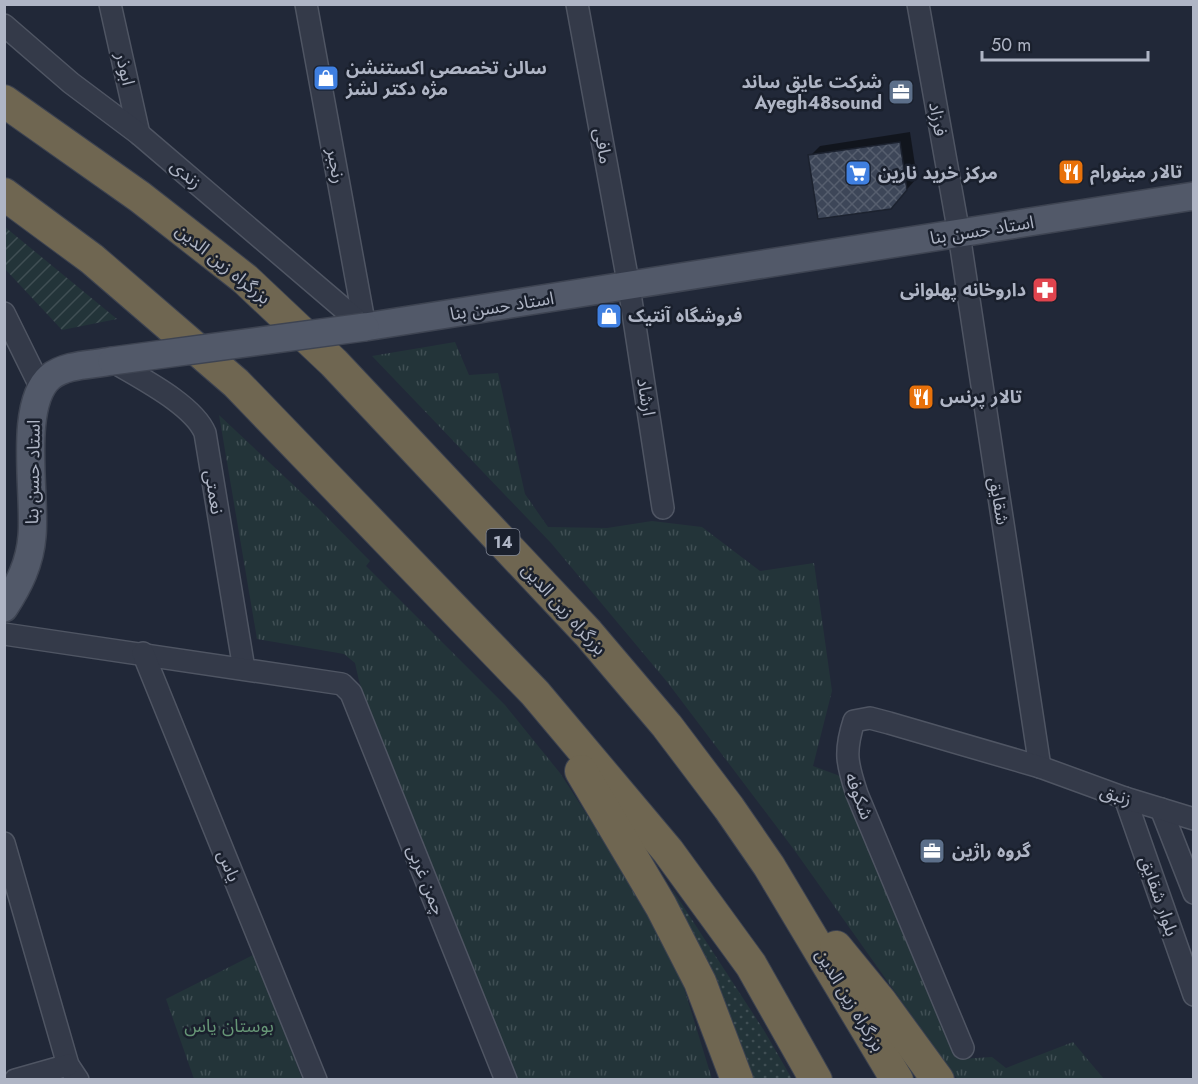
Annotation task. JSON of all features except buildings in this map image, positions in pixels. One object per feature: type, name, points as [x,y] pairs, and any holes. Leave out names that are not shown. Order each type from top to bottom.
[{"type":"highway","name":"بزرگراه زین الدین","points":[[4,101],[140,197],[245,279],[334,363],[588,633],[666,726],[729,808],[769,866],[897,1080]]},
{"type":"highway","points":[[4,194],[92,259],[236,383],[535,693],[668,850],[751,965],[816,1080]]},
{"type":"highway","points":[[535,693],[661,906],[700,982],[737,1080]]},
{"type":"highway","points":[[769,866],[881,1002],[938,1080]]},
{"type":"main road","name":"استاد حسن بنا","points":[[4,608],[21,580],[29,556],[33,519],[31,441],[35,400],[49,378],[65,369],[629,287],[1194,196]]},
{"type":"street","name":"ابوذر","points":[[110,4],[139,134]]},
{"type":"street","name":"رنجبر","points":[[306,4],[365,327]]},
{"type":"street","name":"مافی","points":[[577,4],[629,287]]},
{"type":"street","name":"فرزاد","points":[[918,4],[959,234]]},
{"type":"street","name":"زندی","points":[[4,25],[71,83],[139,134],[365,327]]},
{"type":"street","name":"شقایق","points":[[959,234],[1040,767]]},
{"type":"street","name":"ارشاد","points":[[629,287],[663,508]]},
{"type":"street","points":[[4,313],[41,388]]},
{"type":"street","name":"نعمتی","points":[[112,361],[167,395],[201,423],[205,433],[244,669]]},
{"type":"street","points":[[4,634],[244,669]]},
{"type":"street","name":"یاس","points":[[143,653],[316,1080]]},
{"type":"street","name":"چمن غربی","points":[[244,669],[342,684],[351,693],[506,1080]]},
{"type":"street","name":"شکوفه","points":[[963,1048],[857,794],[847,763],[848,739],[854,721],[870,718],[1040,767]]},
{"type":"street","name":"زنبق","points":[[1040,767],[1125,798],[1194,819]]},
{"type":"street","name":"بلوار شقایق","points":[[1125,798],[1194,995]]},
{"type":"street","name":"بلوار شقایق","points":[[1161,809],[1194,893]]},
{"type":"street","points":[[4,843],[73,1072],[15,1080]]},
{"type":"green space","points":[[5,227],[117,319],[62,330],[5,269]]},
{"type":"green space","points":[[455,342],[469,375],[498,373],[525,494],[548,527],[607,528],[652,521],[702,527],[760,571],[814,563],[832,691],[813,766],[840,776],[961,1059],[992,1057],[1006,1068],[1073,1042],[1104,1079],[959,1080],[954,1075],[795,851],[668,683],[551,543],[372,356]]},
{"type":"green space","points":[[219,415],[320,510],[370,561],[366,566],[505,705],[560,773],[626,875],[677,965],[712,1079],[516,1079],[398,794],[359,681],[355,663],[344,654],[257,639]]},
{"type":"green space","points":[[672,889],[765,1032],[792,1079],[751,1079],[743,1051]]},
{"type":"green space","name":"بوستان یاس","points":[[255,954],[302,1079],[194,1079],[166,999]]},
{"type":"place","name":"سالن تخصصی اکستنشن مژه دکتر لشز","points":[[326,78]]},
{"type":"place","name":"شرکت عایق ساند Ayegh48sound","points":[[901,92]]},
{"type":"place","name":"تالار مینورام","points":[[1071,172]]},
{"type":"place","name":"مرکز خرید نارین","points":[[858,173]]},
{"type":"place","name":"داروخانه پهلوانی","points":[[1045,290]]},
{"type":"place","name":"فروشگاه آنتیک","points":[[609,316]]},
{"type":"place","name":"تالار پرنس","points":[[921,397]]},
{"type":"place","name":"گروه راژین","points":[[932,851]]}]
